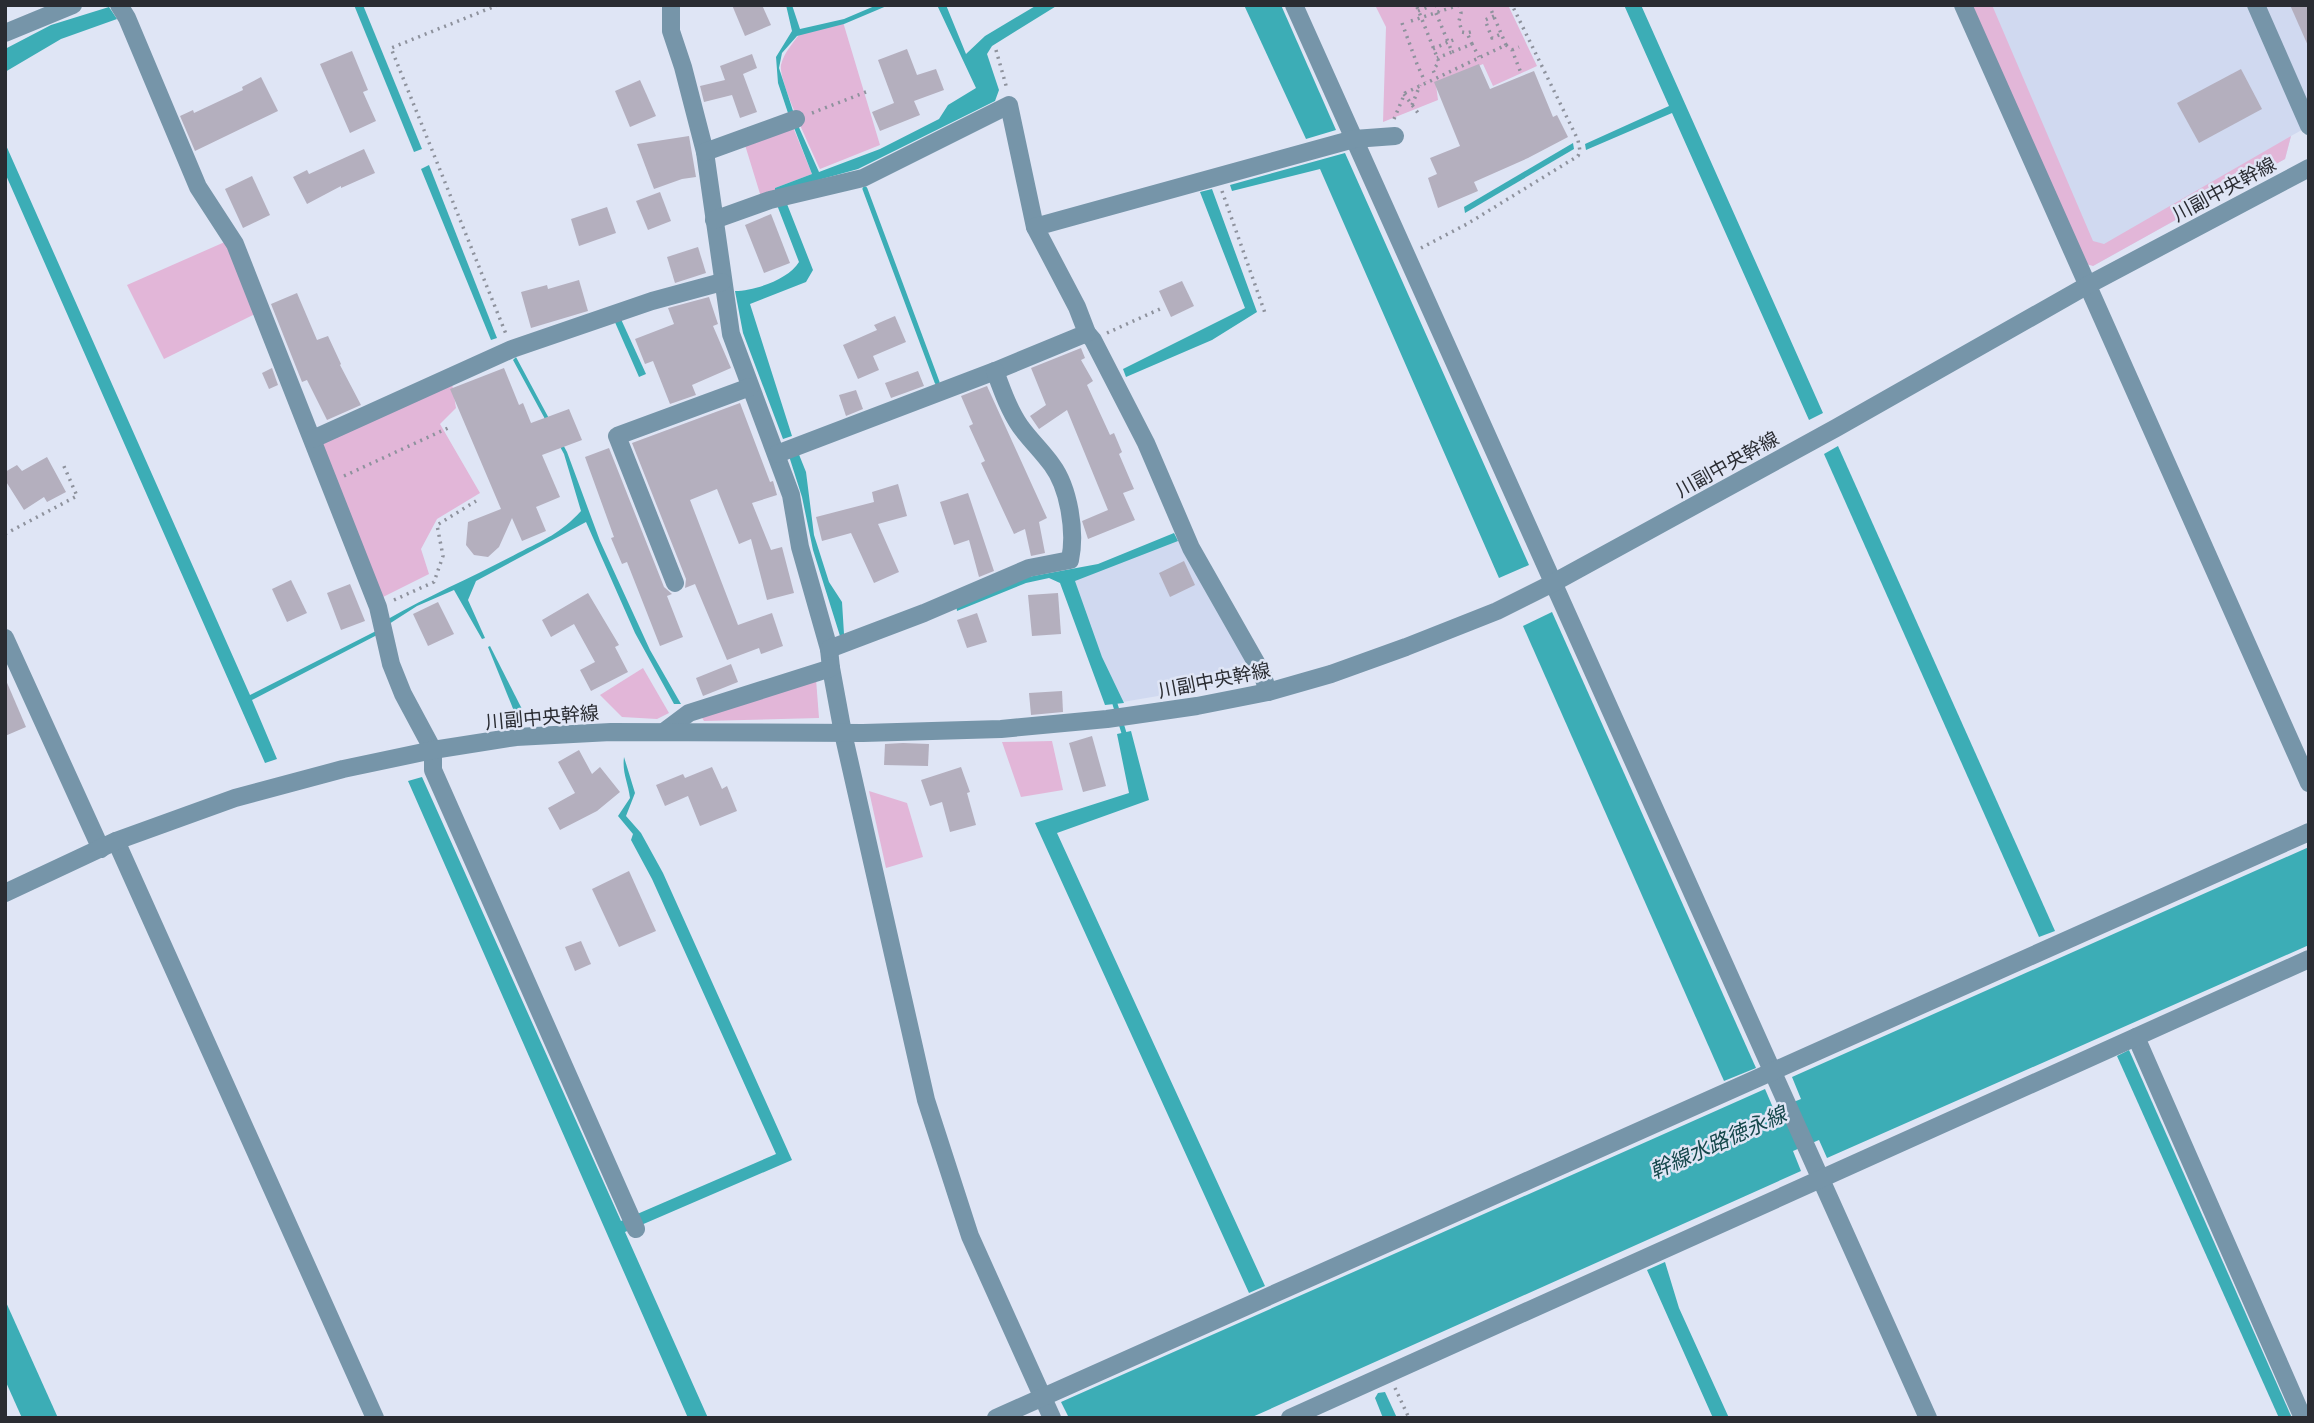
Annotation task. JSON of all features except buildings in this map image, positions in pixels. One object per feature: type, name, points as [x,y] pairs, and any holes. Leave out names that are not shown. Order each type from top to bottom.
[{"type":"street","points":[[5,33],[73,5]]},
{"type":"street","points":[[120,5],[198,187],[235,244],[378,607],[391,664],[403,694],[433,750],[433,770],[632,1221]]},
{"type":"street","points":[[671,5],[671,31],[705,152],[731,334],[790,495],[800,547],[829,649],[844,733],[926,1100],[970,1237],[1052,1418]]},
{"type":"street","points":[[1294,5],[1928,1418]]},
{"type":"street","points":[[1963,5],[2309,783]]},
{"type":"street","points":[[2256,5],[2309,126]]},
{"type":"street","points":[[714,220],[770,200],[863,178],[1009,104],[1035,227],[1146,443],[1191,548],[1262,673],[1268,692]]},
{"type":"street","points":[[705,152],[796,119]]},
{"type":"street","points":[[1035,227],[1354,139],[1391,137]]},
{"type":"street","name":"川副中央幹線","points":[[5,893],[109,845],[235,798],[343,769],[433,750],[516,737],[665,731],[844,733],[1001,729],[1107,719],[1197,706],[1268,692],[1331,674],[1406,648],[1497,611],[1553,583],[1836,428],[2088,285],[2309,168]]},
{"type":"street","points":[[313,439],[512,349],[652,301],[722,282]]},
{"type":"street","points":[[777,454],[1090,337]]},
{"type":"street","points":[[829,649],[924,613],[1029,568],[1070,560],[1074,542],[1064,486],[1010,410],[995,371]]},
{"type":"street","points":[[675,583],[617,436],[750,387]]},
{"type":"street","points":[[5,638],[109,845],[375,1418]]},
{"type":"street","points":[[665,731],[690,713],[831,668]]},
{"type":"street","points":[[996,1418],[2309,832]]},
{"type":"street","points":[[1290,1418],[2309,959]]},
{"type":"street","points":[[2136,1037],[2303,1418]]},
{"type":"path","points":[[498,5],[391,48],[512,349]]},
{"type":"path","points":[[1436,5],[1452,52]]},
{"type":"path","points":[[1411,21],[1459,5],[1462,32],[1474,31]]},
{"type":"path","points":[[1489,5],[1521,73]]},
{"type":"path","points":[[1407,256],[1466,224],[1578,156],[1578,140],[1512,5]]},
{"type":"path","points":[[1428,7],[1418,9],[1439,62],[1433,69],[1436,77]]},
{"type":"path","points":[[1494,16],[1485,20],[1492,38],[1502,34]]},
{"type":"path","points":[[1402,23],[1416,64],[1426,82]]},
{"type":"path","points":[[1468,33],[1479,57]]},
{"type":"path","points":[[1433,49],[1456,39]]},
{"type":"path","points":[[1437,58],[1472,44]]},
{"type":"path","points":[[1391,137],[1404,94],[1506,45]]},
{"type":"path","points":[[1511,50],[1519,47]]},
{"type":"path","points":[[996,51],[1007,85],[1009,104]]},
{"type":"path","points":[[1412,105],[1420,85]]},
{"type":"path","points":[[796,119],[866,92]]},
{"type":"path","points":[[1404,94],[1418,113]]},
{"type":"path","points":[[1217,176],[1265,313]]},
{"type":"path","points":[[1090,337],[1160,309]]},
{"type":"path","points":[[330,483],[448,428]]},
{"type":"path","points":[[5,534],[77,496],[63,464]]},
{"type":"path","points":[[378,607],[434,582],[443,556],[438,525],[475,501]]},
{"type":"path","points":[[1389,1374],[1409,1418]]},
{"type":"shaded area","points":[[1375,5],[1508,5],[1537,66],[1493,86],[1483,64],[1436,85],[1438,100],[1383,122],[1386,27]]},
{"type":"shaded area","points":[[1971,5],[2309,5],[2309,126],[2291,136],[2285,159],[2093,266]]},
{"type":"shaded area","points":[[1971,5],[1992,5],[2093,241],[2104,244],[2291,136],[2285,159],[2093,266],[2086,264]]},
{"type":"shaded area","points":[[843,22],[880,145],[820,169],[790,100],[781,65],[787,51],[801,32]]},
{"type":"shaded area","points":[[793,127],[812,174],[775,188],[775,192],[761,197],[745,145]]},
{"type":"shaded area","points":[[227,241],[257,313],[164,359],[127,285]]},
{"type":"shaded area","points":[[452,383],[456,408],[440,424],[480,493],[437,519],[421,549],[429,574],[381,598],[320,441]]},
{"type":"shaded area","points":[[1178,535],[1258,679],[1111,704],[1068,580]]},
{"type":"shaded area","points":[[643,668],[669,713],[657,719],[622,717],[600,695]]},
{"type":"shaded area","points":[[816,679],[819,718],[704,721],[699,713]]},
{"type":"shaded area","points":[[1052,741],[1063,790],[1021,797],[1002,742]]},
{"type":"shaded area","points":[[869,791],[907,803],[923,857],[886,868]]},
{"type":"water","points":[[354,5],[363,5],[422,149],[414,152]]},
{"type":"water","points":[[786,5],[792,5],[800,29],[844,19],[877,5],[889,5],[844,24],[797,36],[782,53],[779,68],[794,114],[789,116],[778,83],[776,57],[792,31]]},
{"type":"water","points":[[937,5],[946,5],[966,54],[985,36],[1037,5],[1058,5],[992,46],[987,54],[999,90],[995,101],[858,169],[775,192],[775,188],[812,174],[793,125],[797,123],[819,172],[880,149],[939,119],[948,105],[976,88]]},
{"type":"water","points":[[1244,5],[1281,5],[1336,130],[1306,139]]},
{"type":"water","points":[[1624,5],[1641,5],[1823,413],[1809,420],[1672,113],[1586,150],[1585,144],[1669,106]]},
{"type":"water","points":[[109,7],[117,19],[61,39],[5,72],[5,49],[51,25]]},
{"type":"water","points":[[5,143],[250,695],[376,631],[377,635],[252,700],[277,759],[265,763],[5,173]]},
{"type":"water","points":[[1573,143],[1574,149],[1465,213],[1464,207]]},
{"type":"water","points":[[1345,153],[1529,565],[1499,578],[1320,169],[1232,191],[1230,185]]},
{"type":"water","points":[[429,165],[497,338],[491,340],[421,169]]},
{"type":"water","points":[[1212,189],[1257,312],[1212,340],[1126,377],[1123,369],[1245,308],[1200,192]]},
{"type":"water","points":[[787,204],[813,270],[806,282],[750,304],[792,436],[783,439],[743,333],[735,291],[752,289],[780,279],[799,262],[777,205]]},
{"type":"water","points":[[620,317],[646,374],[639,377],[614,320]]},
{"type":"water","points":[[516,357],[567,452],[600,541],[650,650],[681,704],[674,704],[635,633],[586,522],[476,581],[468,600],[485,638],[482,639],[454,590],[417,606],[389,624],[388,619],[404,610],[552,535],[581,511],[564,454],[513,360]]},
{"type":"water","points":[[1838,446],[2055,931],[2039,937],[1824,454]]},
{"type":"water","points":[[798,452],[806,472],[814,535],[829,582],[842,602],[844,634],[840,636],[813,550],[802,497],[789,456]]},
{"type":"water","points":[[1174,533],[1178,541],[1075,581],[1102,657],[1124,703],[1105,705],[1060,583],[1049,578],[1026,583],[957,611],[956,604],[1028,577],[1098,564]]},
{"type":"water","points":[[1552,612],[1756,1068],[1724,1081],[1523,626]]},
{"type":"water","points":[[490,646],[527,719],[518,721],[488,647]]},
{"type":"water","points":[[1131,731],[1149,800],[1057,833],[1265,1286],[1249,1293],[1035,823],[1129,793],[1117,734]]},
{"type":"water","points":[[624,757],[635,793],[626,816],[641,833],[663,873],[792,1160],[625,1232],[708,1418],[688,1418],[408,781],[422,777],[621,1221],[776,1154],[652,879],[631,840],[633,834],[618,816],[630,798],[624,773]]},
{"type":"water","name":"幹線水路徳永線","points":[[2309,847],[2309,945],[1827,1158],[1819,1140],[1793,1151],[1801,1171],[1250,1418],[1069,1418],[1061,1402],[1765,1089],[1774,1110],[1801,1099],[1792,1077]]},
{"type":"water","points":[[2129,1050],[2292,1418],[2279,1418],[2117,1056]]},
{"type":"water","points":[[1665,1262],[1679,1308],[1729,1418],[1713,1418],[1647,1270]]},
{"type":"water","points":[[5,1300],[58,1418],[22,1418],[5,1380]]},
{"type":"water","points":[[1385,1392],[1397,1418],[1383,1418],[1375,1398],[1378,1393]]},
{"type":"waterway","points":[[865,189],[937,382]]},
{"type":"waterway","points":[[1115,704],[1124,733]]}]
